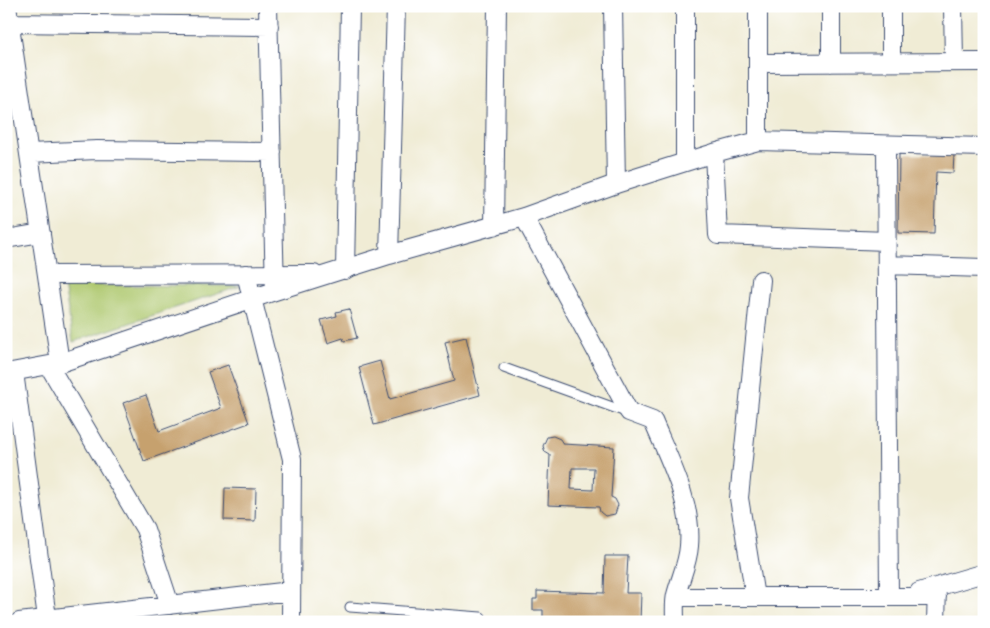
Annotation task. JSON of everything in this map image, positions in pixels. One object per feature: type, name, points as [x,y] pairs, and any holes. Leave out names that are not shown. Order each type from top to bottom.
[{"type":"street","points":[[268,6],[275,292]]},
{"type":"street","points":[[337,272],[350,6]]},
{"type":"street","points":[[389,255],[396,6]]},
{"type":"street","points":[[494,226],[497,6]]},
{"type":"street","points":[[613,6],[616,184]]},
{"type":"street","points":[[685,6],[685,162]]},
{"type":"street","points":[[758,6],[758,141]]},
{"type":"street","points":[[831,6],[831,63]]},
{"type":"street","points":[[891,6],[891,62]]},
{"type":"street","points":[[953,6],[954,62]]},
{"type":"street","points":[[170,605],[145,529],[55,364],[47,275],[8,15],[269,26]]},
{"type":"street","points":[[758,63],[984,62]]},
{"type":"street","points":[[47,618],[10,372],[55,364],[389,255],[524,218],[616,184],[758,141],[886,146],[984,147]]},
{"type":"street","points":[[886,146],[895,597]]},
{"type":"street","points":[[29,154],[96,150],[272,152]]},
{"type":"street","points":[[714,153],[718,235],[887,241]]},
{"type":"street","points":[[524,218],[629,412],[653,421],[684,501],[689,526],[689,546],[676,597],[675,622]]},
{"type":"street","points":[[6,239],[41,233]]},
{"type":"street","points":[[887,265],[984,268]]},
{"type":"street","points":[[47,275],[337,272]]},
{"type":"street","points":[[246,274],[292,459],[292,622]]},
{"type":"street","points":[[755,597],[739,498],[761,280]]},
{"type":"street","points":[[676,597],[895,597],[937,592],[984,573]]},
{"type":"street","points":[[18,622],[291,591]]},
{"type":"street","points":[[936,622],[937,592]]},
{"type":"lane","points":[[504,368],[629,412]]},
{"type":"lane","points":[[350,607],[481,617],[481,622]]},
{"type":"green space","points":[[64,285],[241,286],[73,342]]},
{"type":"building","points":[[899,154],[954,155],[953,173],[936,172],[934,234],[898,233]]},
{"type":"building","points":[[349,309],[357,338],[344,341],[343,338],[328,343],[321,320],[337,316],[336,312]]},
{"type":"building","points":[[466,337],[480,395],[374,425],[359,367],[380,361],[390,399],[454,381],[445,342]]},
{"type":"building","points":[[228,365],[249,423],[144,461],[123,403],[146,395],[159,431],[221,408],[208,372]]},
{"type":"building","points":[[553,436],[560,439],[563,444],[614,447],[611,497],[615,499],[618,505],[615,514],[605,516],[600,512],[599,507],[548,505],[550,455],[545,452],[543,446],[547,437]],"holes":[[[572,468],[594,468],[593,490],[571,489]]]},
{"type":"building","points":[[225,488],[256,489],[255,521],[224,520]]},
{"type":"building","points":[[605,556],[628,556],[626,593],[641,593],[640,622],[543,622],[543,610],[533,610],[533,599],[537,599],[537,591],[604,593]]}]
